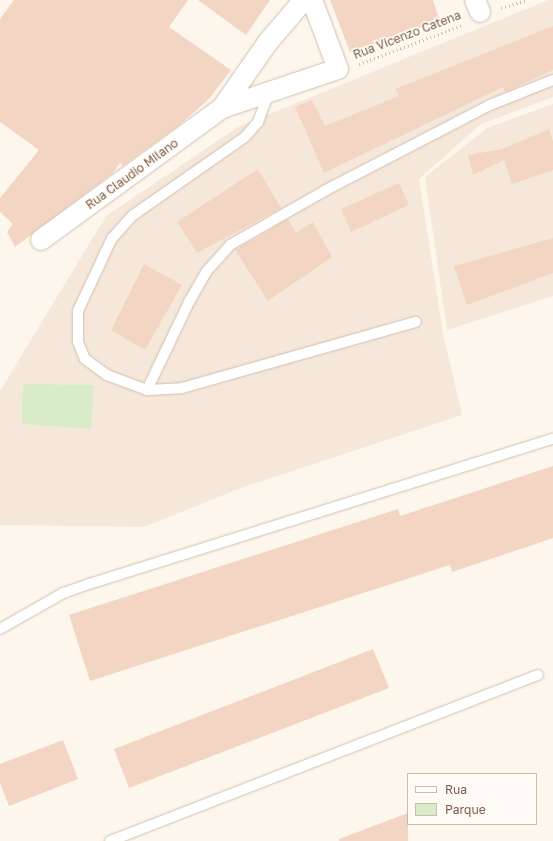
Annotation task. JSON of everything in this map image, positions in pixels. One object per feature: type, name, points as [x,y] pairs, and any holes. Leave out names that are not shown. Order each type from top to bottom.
[{"type":"street","name":"Rua Claudio Milano","points":[[222,108],[268,42],[304,0]]},
{"type":"street","points":[[312,0],[338,69]]},
{"type":"street","name":"Rua Claudio Milano","points":[[41,240],[222,108],[338,69]]},
{"type":"lane","points":[[147,390],[203,278],[230,246],[326,190],[490,105],[553,80]]},
{"type":"lane","points":[[269,92],[258,122],[245,137],[133,215],[112,238],[78,311],[78,342],[85,359],[107,375],[147,390],[182,388],[416,322]]},
{"type":"lane","points":[[0,629],[63,593],[89,584],[553,439]]},
{"type":"lane","points":[[110,841],[538,675]]},
{"type":"path","name":"Rua Vicenzo Catena","points":[[338,69],[464,25],[478,6],[527,0]]},
{"type":"shaded area","points":[[548,0],[553,0],[553,97],[481,124],[419,179],[443,333],[462,415],[238,489],[144,527],[0,525],[0,391],[106,216],[238,127]]},
{"type":"shaded area","points":[[553,104],[553,296],[447,330],[425,177],[487,128]]},
{"type":"green space","points":[[23,384],[94,385],[91,429],[22,424]]},
{"type":"building","points":[[14,0],[188,0],[169,27],[231,70],[209,99],[178,126],[123,166],[120,163],[113,173],[15,247],[7,232],[13,224],[0,212],[0,198],[39,150],[0,122],[0,19]]},
{"type":"building","points":[[198,0],[270,0],[246,35]]},
{"type":"building","points":[[330,0],[433,0],[440,21],[350,52]]},
{"type":"building","points":[[553,26],[553,70],[505,92],[503,87],[324,173],[295,107],[312,100],[325,126],[399,96],[395,89]]},
{"type":"building","points":[[549,129],[553,142],[553,170],[512,184],[504,160],[473,175],[468,155],[502,149]]},
{"type":"building","points":[[258,169],[281,208],[197,253],[177,222]]},
{"type":"building","points":[[399,183],[409,205],[351,232],[341,209]]},
{"type":"building","points":[[288,219],[296,233],[313,222],[332,257],[268,301],[235,250]]},
{"type":"building","points":[[553,238],[553,273],[467,305],[454,266]]},
{"type":"building","points":[[144,264],[182,285],[145,350],[111,330]]},
{"type":"building","points":[[553,466],[553,538],[452,572],[450,565],[90,681],[69,615],[398,509],[400,516]]},
{"type":"building","points":[[373,649],[389,688],[129,788],[114,749]]},
{"type":"building","points":[[63,740],[78,779],[9,806],[0,783],[0,764]]},
{"type":"building","points":[[407,813],[408,841],[339,841],[339,839]]}]
